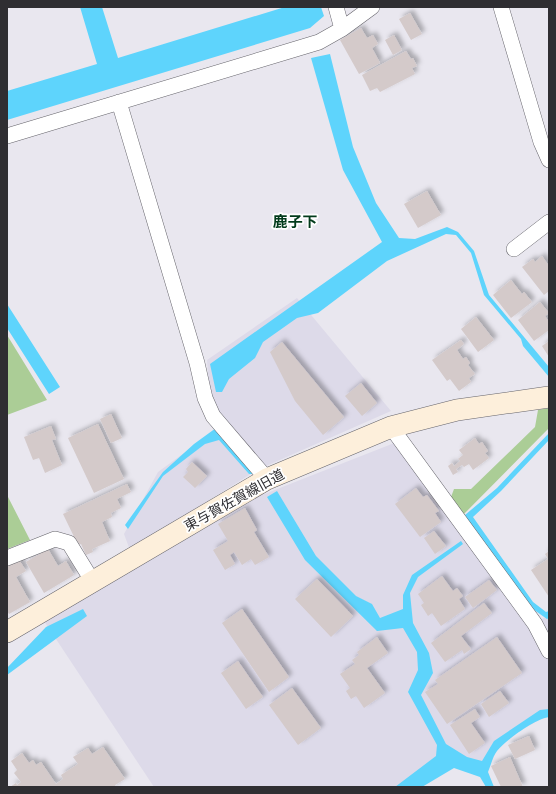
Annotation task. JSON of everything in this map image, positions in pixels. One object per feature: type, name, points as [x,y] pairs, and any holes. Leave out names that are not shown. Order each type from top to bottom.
[{"type":"main road","name":"東与賀佐賀線旧道","points":[[7,632],[267,479],[391,427],[457,410],[549,397]]},
{"type":"street","points":[[336,7],[342,28]]},
{"type":"street","points":[[7,136],[319,42],[372,7]]},
{"type":"street","points":[[501,7],[541,142],[549,160]]},
{"type":"street","points":[[119,102],[197,363],[205,398],[213,416],[267,479]]},
{"type":"street","points":[[514,249],[549,222]]},
{"type":"street","points":[[391,427],[535,624],[549,651]]},
{"type":"street","points":[[7,558],[55,539],[69,543],[93,582]]},
{"type":"shaded area","points":[[297,298],[391,411],[257,470],[130,550],[124,534],[158,472],[225,423],[210,400],[207,360]]},
{"type":"shaded area","points":[[407,438],[542,619],[549,615],[549,714],[496,745],[482,771],[446,759],[410,787],[154,787],[44,621],[262,495]]},
{"type":"green space","points":[[7,335],[47,400],[7,415]]},
{"type":"green space","points":[[549,408],[549,428],[463,515],[451,497],[454,489],[471,489],[535,427],[538,410]]},
{"type":"green space","points":[[7,495],[30,540],[7,549]]},
{"type":"water","points":[[80,7],[102,7],[118,58],[285,7],[321,7],[324,16],[310,28],[7,120],[7,91],[97,64]]},
{"type":"water","points":[[330,54],[353,147],[376,203],[399,238],[415,239],[447,227],[458,232],[474,251],[489,295],[549,367],[549,377],[523,346],[521,339],[484,295],[471,253],[456,235],[446,234],[387,261],[318,313],[297,318],[263,342],[255,358],[229,379],[222,392],[216,392],[210,364],[382,242],[343,170],[311,58]]},
{"type":"water","points":[[7,304],[60,387],[49,394],[7,328]]},
{"type":"water","points":[[216,428],[254,474],[249,474],[219,440],[205,444],[163,476],[128,529],[125,525],[163,472],[194,444]]},
{"type":"water","points":[[549,433],[549,440],[501,491],[473,517],[533,602],[546,612],[549,611],[549,618],[547,619],[530,607],[475,533],[465,515],[497,488]]},
{"type":"water","points":[[277,491],[316,556],[356,596],[372,604],[380,618],[403,609],[403,595],[412,575],[461,541],[463,544],[418,577],[410,593],[413,623],[429,653],[433,673],[421,695],[446,744],[467,757],[482,761],[494,741],[540,710],[549,709],[549,717],[536,722],[521,731],[507,741],[497,751],[488,772],[494,787],[486,787],[480,777],[454,768],[422,787],[395,787],[436,756],[437,745],[408,692],[418,670],[417,652],[403,628],[377,631],[305,560],[267,497]]},
{"type":"water","points":[[83,609],[87,616],[7,675],[7,668],[46,627]]},
{"type":"building","points":[[410,13],[422,34],[411,40],[399,19]]},
{"type":"building","points":[[361,28],[367,38],[373,35],[378,44],[372,48],[380,63],[359,74],[340,40]]},
{"type":"building","points":[[394,35],[402,50],[393,55],[385,40]]},
{"type":"building","points":[[406,51],[411,59],[413,58],[417,66],[412,68],[415,74],[380,92],[377,88],[370,91],[362,75]]},
{"type":"building","points":[[427,191],[441,215],[418,228],[404,204]]},
{"type":"building","points":[[542,256],[549,266],[549,291],[544,295],[522,267],[533,259],[535,262]]},
{"type":"building","points":[[511,280],[522,294],[524,292],[532,302],[511,318],[493,295]]},
{"type":"building","points":[[540,302],[549,313],[545,316],[549,322],[549,330],[534,341],[518,320]]},
{"type":"building","points":[[476,317],[494,340],[478,352],[461,329]]},
{"type":"building","points":[[461,340],[464,344],[457,350],[463,359],[466,357],[470,363],[468,365],[475,374],[469,378],[471,382],[459,391],[450,379],[447,381],[432,360]]},
{"type":"building","points":[[549,341],[549,357],[542,346]]},
{"type":"building","points":[[282,342],[344,417],[323,435],[295,401],[270,352]]},
{"type":"building","points":[[361,383],[377,403],[362,416],[345,396]]},
{"type":"building","points":[[111,414],[122,438],[111,443],[100,419]]},
{"type":"building","points":[[98,424],[124,479],[94,493],[68,438]]},
{"type":"building","points":[[51,426],[56,439],[52,440],[62,465],[45,473],[39,458],[33,460],[24,437]]},
{"type":"building","points":[[475,438],[479,444],[482,442],[488,451],[485,453],[489,458],[473,470],[469,464],[464,467],[462,465],[456,469],[458,472],[453,475],[448,466],[452,463],[454,466],[460,461],[458,459],[463,455],[459,450]]},
{"type":"building","points":[[192,462],[207,476],[195,488],[183,477],[188,472],[186,469]]},
{"type":"building","points":[[127,484],[131,492],[117,499],[121,508],[111,513],[112,517],[102,522],[110,541],[92,549],[93,552],[86,555],[81,544],[78,545],[63,514]]},
{"type":"building","points":[[416,488],[423,497],[427,495],[439,511],[435,513],[441,522],[420,537],[395,504]]},
{"type":"building","points":[[245,508],[257,530],[254,532],[269,557],[255,565],[251,559],[242,565],[234,552],[230,555],[235,564],[225,570],[213,550],[228,541],[218,524]]},
{"type":"building","points":[[434,531],[446,546],[435,554],[424,538]]},
{"type":"building","points":[[48,549],[58,566],[66,561],[74,575],[44,593],[26,562]]},
{"type":"building","points":[[549,551],[549,597],[531,570],[548,559],[545,554]]},
{"type":"building","points":[[18,558],[26,571],[16,577],[30,602],[9,614],[7,611],[7,565]]},
{"type":"building","points":[[442,576],[453,591],[457,588],[463,596],[459,599],[465,609],[441,626],[432,613],[428,616],[421,605],[424,603],[418,594]]},
{"type":"building","points":[[317,579],[353,616],[331,637],[295,599]]},
{"type":"building","points":[[489,580],[497,590],[473,608],[465,597]]},
{"type":"building","points":[[484,603],[492,613],[461,636],[471,649],[464,654],[462,650],[445,662],[431,643]]},
{"type":"building","points":[[242,609],[289,677],[269,692],[222,623]]},
{"type":"building","points":[[377,637],[388,653],[367,668],[385,693],[364,708],[356,696],[351,699],[346,691],[350,688],[340,674],[355,664],[352,660],[359,655],[357,652]]},
{"type":"building","points":[[497,637],[522,673],[447,724],[425,692],[438,684],[435,680]]},
{"type":"building","points":[[238,661],[263,697],[246,709],[221,673]]},
{"type":"building","points":[[292,688],[321,728],[298,745],[269,705]]},
{"type":"building","points":[[500,691],[509,703],[489,717],[481,704]]},
{"type":"building","points":[[475,709],[480,717],[471,723],[485,743],[469,754],[450,725]]},
{"type":"building","points":[[529,736],[535,750],[515,759],[508,745]]},
{"type":"building","points":[[103,747],[125,779],[115,785],[116,787],[10,787],[21,782],[14,773],[17,770],[11,761],[22,753],[29,763],[33,760],[36,765],[41,762],[56,784],[63,779],[61,775],[78,764],[73,757],[88,748],[92,754]]},
{"type":"building","points":[[510,757],[523,787],[501,787],[491,766]]},
{"type":"district","name":"鹿子下","points":[[295,222]]}]
